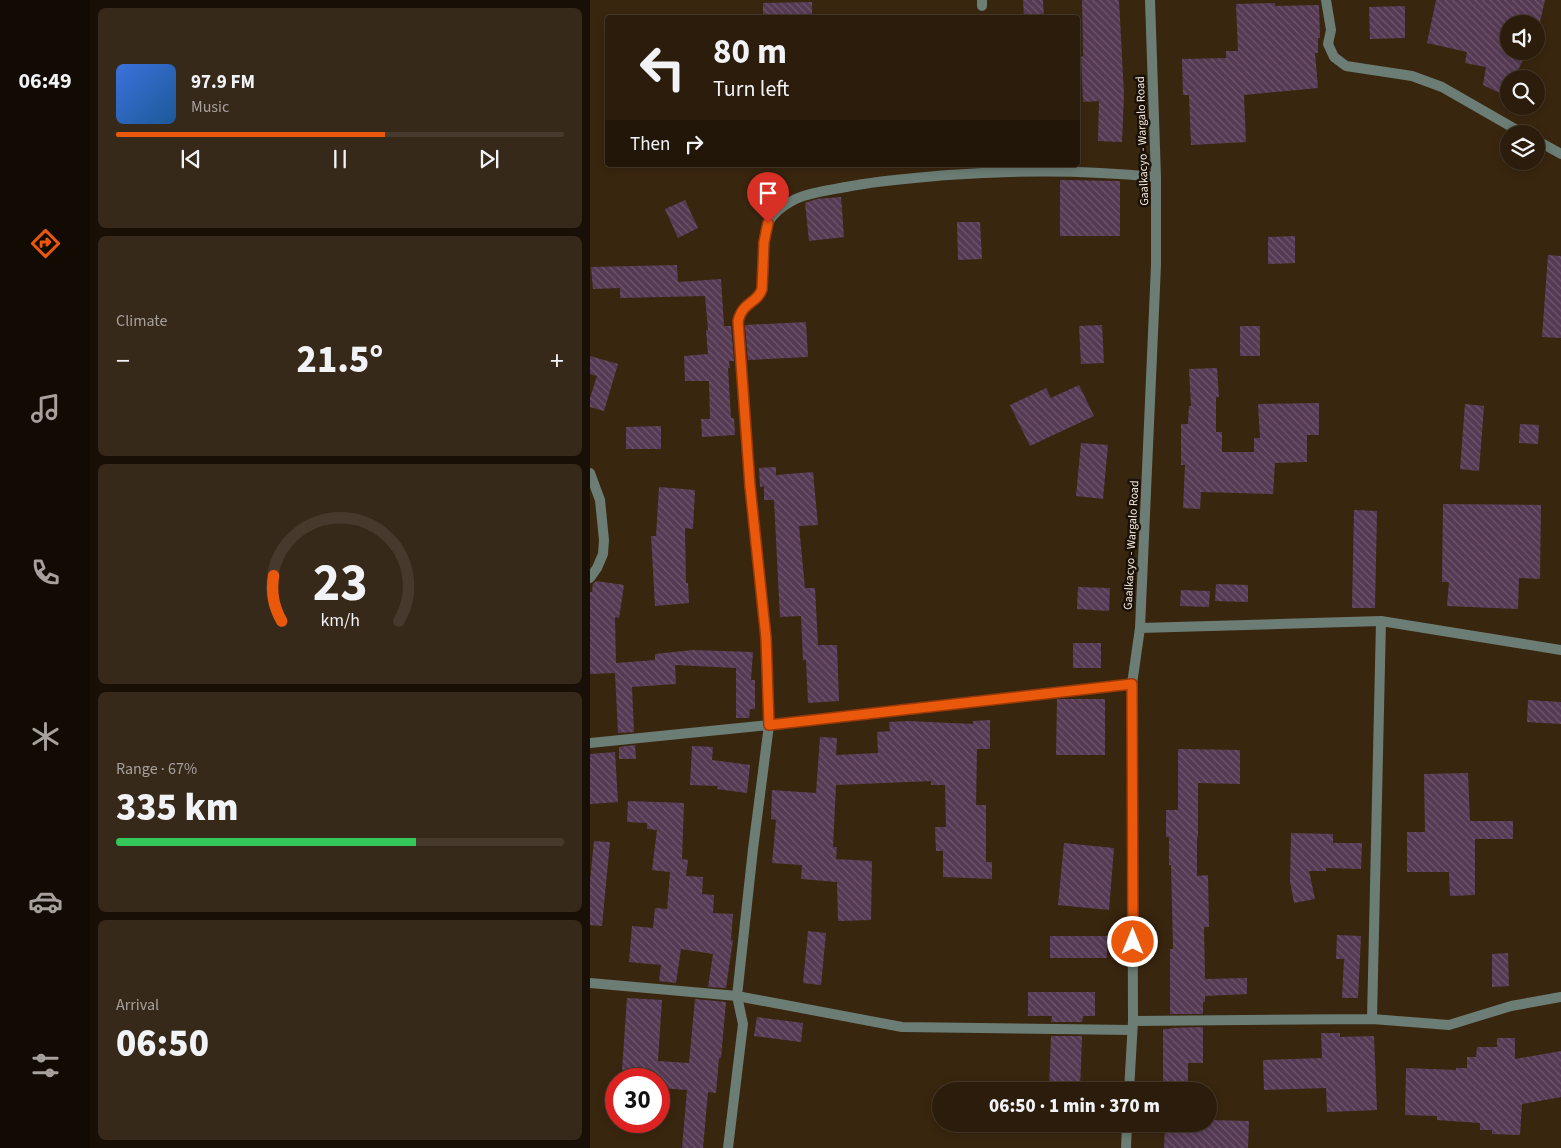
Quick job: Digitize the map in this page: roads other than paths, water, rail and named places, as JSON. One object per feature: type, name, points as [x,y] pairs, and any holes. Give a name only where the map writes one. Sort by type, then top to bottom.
[{"type":"street","name":"Gaalkacyo - Wargalo Road","points":[[1129,1082],[1132,1026],[1132,684],[1140,628],[1156,265],[1156,177],[1150,0]]},
{"type":"street","points":[[1326,0],[1331,30],[1328,44],[1334,57],[1346,66],[1412,76],[1442,87],[1508,125]]},
{"type":"street","points":[[1545,145],[1561,154]]},
{"type":"street","points":[[728,1148],[742,1024],[738,996],[753,849],[769,725],[766,638],[750,486],[738,321],[740,312],[744,307],[760,296],[764,242],[768,223],[778,211],[793,200],[824,191],[869,182],[1005,172],[1100,173],[1156,177]]},
{"type":"street","points":[[590,473],[600,500],[604,540],[603,554],[590,578]]},
{"type":"street","points":[[1140,628],[1380,621],[1561,650]]},
{"type":"street","points":[[1372,1019],[1380,621]]},
{"type":"street","points":[[590,743],[1132,684]]},
{"type":"street","points":[[590,983],[738,996],[902,1027],[1132,1026],[1372,1019],[1449,1025],[1511,1006],[1561,996]]},
{"type":"street","points":[[1126,1148],[1127,1132]]}]
